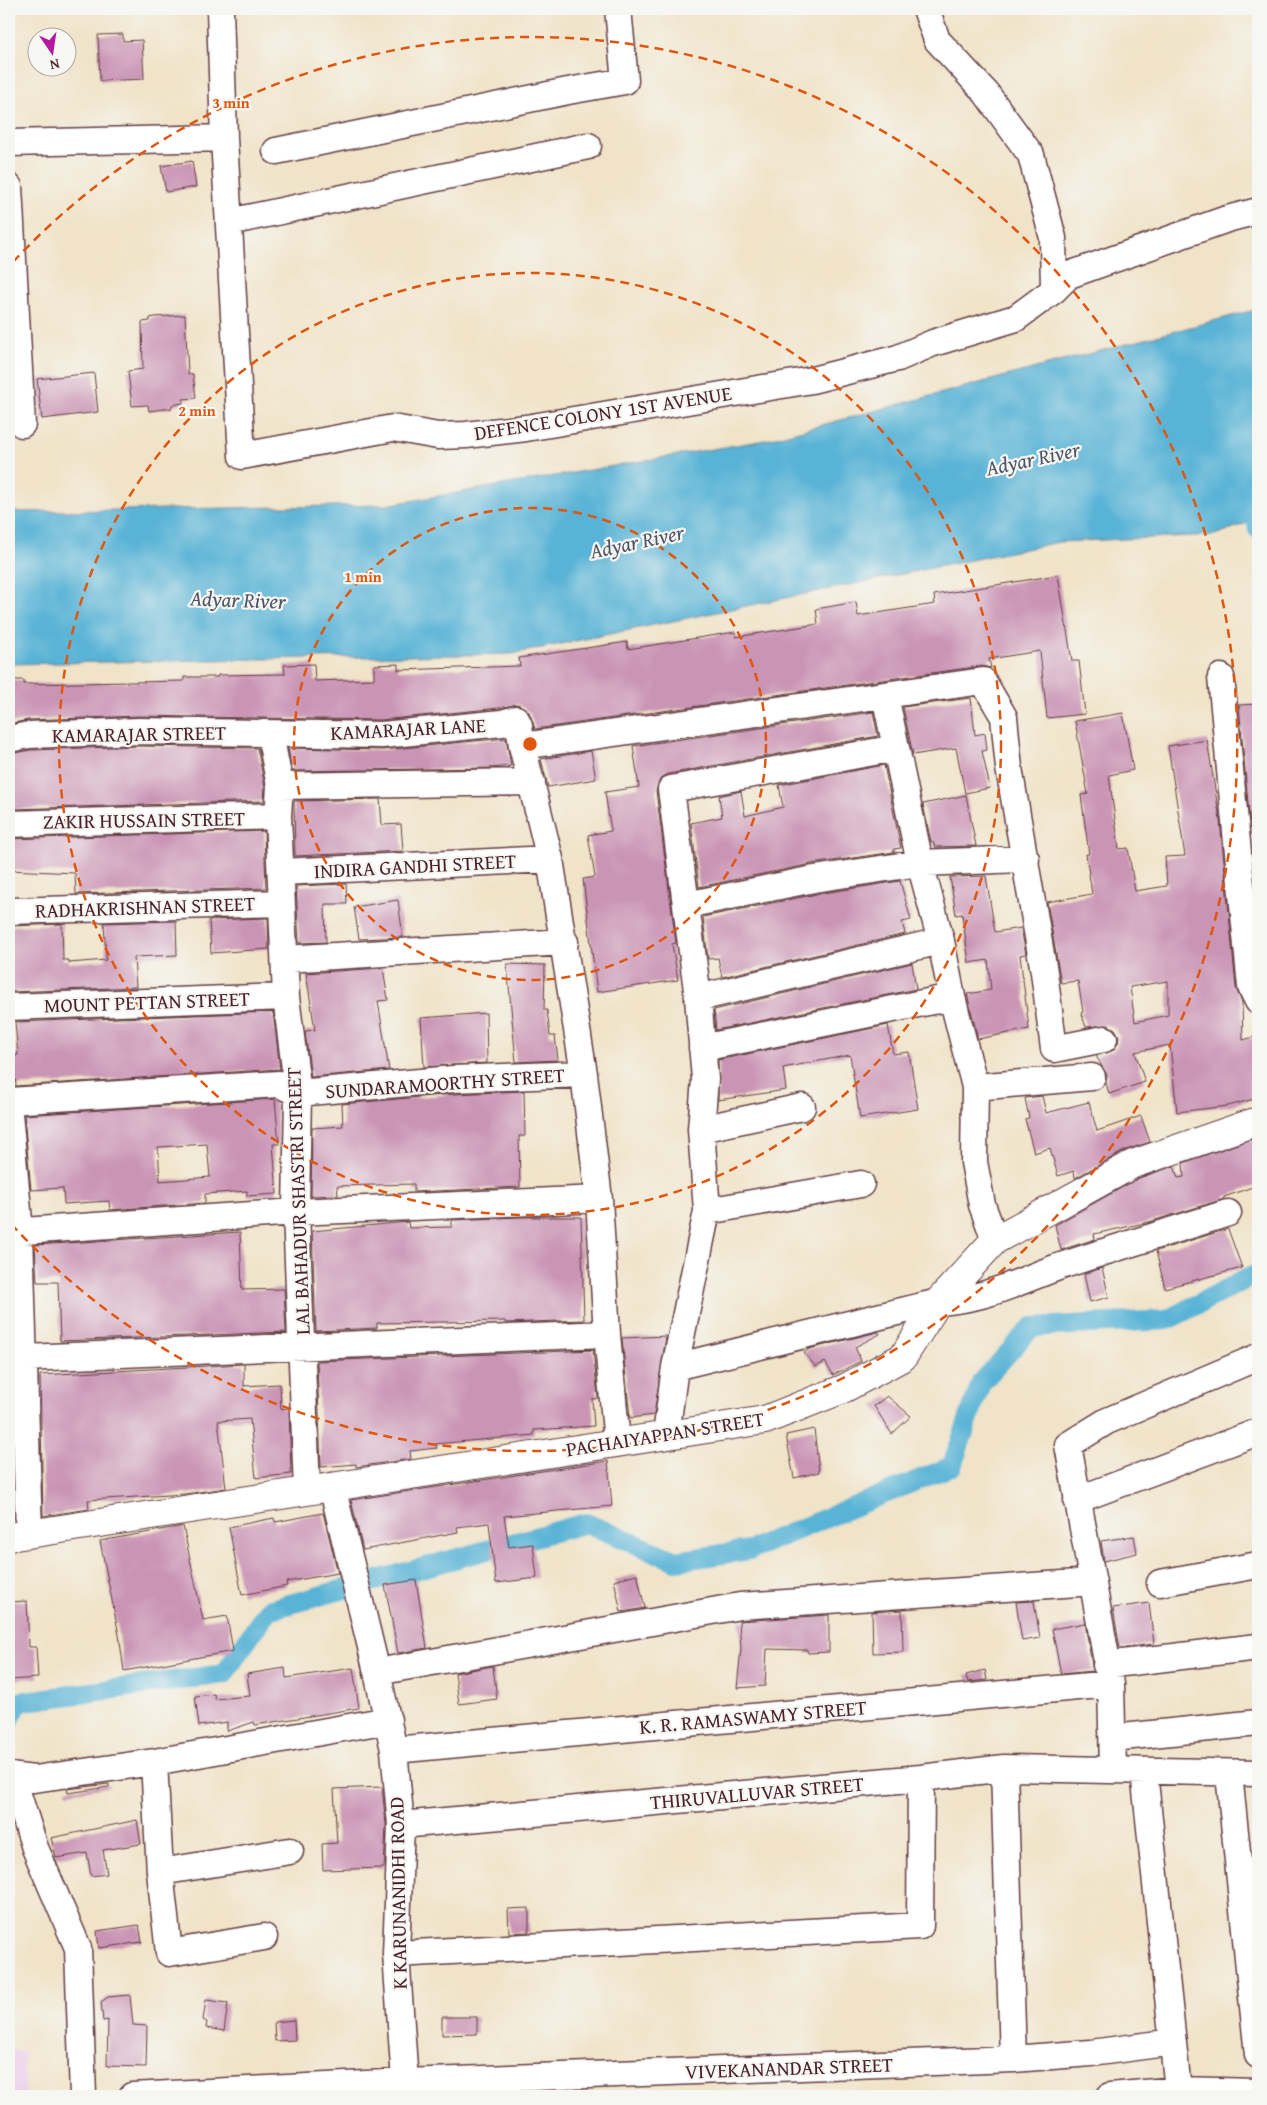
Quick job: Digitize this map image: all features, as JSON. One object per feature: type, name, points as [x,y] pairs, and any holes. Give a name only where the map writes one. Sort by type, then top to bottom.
[{"type":"main road","name":"PACHAIYAPPAN STREET","points":[[19,1535],[765,1420],[843,1388],[903,1357],[938,1302],[995,1240],[1133,1164],[1258,1121]]},
{"type":"street","name":"DEFENCE COLONY 1ST AVENUE","points":[[220,9],[224,138],[242,456],[393,428],[438,436],[466,435],[526,428],[812,380],[898,358],[933,343],[1016,318],[1054,290],[1069,275],[1227,219],[1258,211]]},
{"type":"street","points":[[276,151],[568,90],[625,81],[618,9]]},
{"type":"street","points":[[926,9],[937,40],[986,93],[1031,155],[1053,238],[1054,290]]},
{"type":"street","points":[[9,143],[224,138]]},
{"type":"street","points":[[229,222],[588,146]]},
{"type":"street","points":[[9,187],[22,424]]},
{"type":"street","points":[[1221,677],[1251,987],[1258,1000]]},
{"type":"street","points":[[617,1443],[606,1334],[599,1199],[584,1074],[565,942],[550,859],[522,746],[983,681],[1004,717],[1009,768],[1044,972],[1054,1049],[1104,1039]]},
{"type":"street","points":[[885,695],[920,863],[941,941],[952,997],[975,1087],[974,1162],[982,1205],[995,1240]]},
{"type":"street","name":"KAMARAJAR LANE","points":[[270,734],[382,735],[502,724],[516,719],[522,746]]},
{"type":"street","name":"KAMARAJAR STREET","points":[[9,739],[29,735],[139,731],[270,734]]},
{"type":"street","name":"LAL BAHADUR SHASTRI STREET","points":[[270,734],[280,786],[278,816],[286,997],[298,1093],[296,1212],[303,1347],[319,1488]]},
{"type":"street","points":[[666,1435],[676,1368],[708,1211],[701,1129],[705,1079],[698,998],[671,789],[896,748]]},
{"type":"street","points":[[280,786],[532,782]]},
{"type":"street","name":"ZAKIR HUSSAIN STREET","points":[[9,824],[278,816]]},
{"type":"street","name":"INDIRA GANDHI STREET","points":[[281,872],[550,859]]},
{"type":"street","points":[[686,905],[814,879],[920,863],[1026,860]]},
{"type":"street","name":"RADHAKRISHNAN STREET","points":[[9,911],[282,903]]},
{"type":"street","points":[[698,998],[941,941]]},
{"type":"street","points":[[285,959],[565,942]]},
{"type":"street","name":"MOUNT PETTAN STREET","points":[[9,1007],[286,997]]},
{"type":"street","points":[[702,1048],[952,997]]},
{"type":"street","name":"SUNDARAMOORTHY STREET","points":[[9,1101],[279,1084],[298,1093],[453,1080],[584,1074]]},
{"type":"street","points":[[975,1087],[1092,1077]]},
{"type":"street","points":[[701,1129],[802,1107]]},
{"type":"street","points":[[9,1113],[24,1358],[19,1535]]},
{"type":"street","points":[[708,1211],[861,1184]]},
{"type":"street","points":[[15,1232],[296,1212],[599,1199]]},
{"type":"street","points":[[676,1368],[938,1302],[962,1300],[992,1294],[1057,1268],[1228,1213]]},
{"type":"street","points":[[24,1358],[606,1334]]},
{"type":"street","points":[[1114,1769],[1109,1674],[1068,1445],[1107,1421],[1258,1357]]},
{"type":"street","points":[[1077,1500],[1258,1432]]},
{"type":"street","name":"K KARUNANIDHI ROAD","points":[[319,1488],[377,1672],[394,1750],[401,1825],[396,1954],[405,2089]]},
{"type":"street","points":[[1160,1583],[1258,1565]]},
{"type":"street","points":[[377,1672],[740,1606],[1093,1582]]},
{"type":"street","name":"K. R. RAMASWAMY STREET","points":[[394,1750],[1109,1674],[1258,1647]]},
{"type":"street","points":[[83,2096],[78,1948],[35,1848],[10,1776],[34,1779],[154,1762],[388,1720]]},
{"type":"street","points":[[1113,1738],[1258,1723]]},
{"type":"street","points":[[154,1762],[160,1872],[168,1953],[264,1937]]},
{"type":"street","points":[[1004,1768],[1012,2059]]},
{"type":"street","name":"THIRUVALLUVAR STREET","points":[[401,1825],[921,1778],[1004,1768],[1114,1769],[1144,1772],[1229,1774],[1258,1773]]},
{"type":"street","points":[[1144,1772],[1178,2090]]},
{"type":"street","points":[[1229,1774],[1258,2055]]},
{"type":"street","points":[[396,1954],[920,1926],[921,1778]]},
{"type":"street","points":[[160,1872],[290,1851]]},
{"type":"street","name":"VIVEKANANDAR STREET","points":[[132,2096],[405,2089],[1012,2059],[1091,2053],[1173,2042]]},
{"type":"street","points":[[1110,2096],[1178,2090],[1258,2092]]},
{"type":"shaded area","points":[[9,2051],[24,2051],[25,2096],[9,2096]]},
{"type":"water","name":"Adyar River","points":[[1258,309],[1258,519],[1215,535],[1059,542],[512,654],[9,664],[9,512],[386,505],[765,440]]},
{"type":"building","points":[[123,34],[123,41],[142,40],[144,79],[100,81],[98,35]]},
{"type":"building","points":[[192,161],[196,187],[166,192],[161,166]]},
{"type":"building","points":[[185,315],[188,374],[193,374],[196,398],[183,399],[183,403],[172,405],[172,408],[149,411],[148,405],[132,406],[128,371],[143,369],[142,322],[150,321],[150,318],[155,317]]},
{"type":"building","points":[[94,373],[98,412],[42,419],[37,379]]},
{"type":"building","points":[[1058,575],[1072,661],[1079,661],[1085,714],[1047,718],[1040,651],[989,659],[991,668],[981,666],[535,729],[529,712],[518,704],[499,708],[381,720],[139,716],[28,720],[9,724],[9,680],[24,680],[24,684],[184,681],[184,677],[285,674],[284,665],[314,664],[315,681],[374,679],[374,665],[398,664],[398,670],[520,666],[519,658],[627,642],[628,649],[735,632],[736,637],[818,624],[816,609],[856,602],[858,616],[935,604],[934,595]]},
{"type":"building","points":[[971,698],[975,735],[985,733],[987,750],[982,751],[990,788],[965,793],[956,748],[913,755],[903,707]]},
{"type":"building","points":[[1258,704],[1258,824],[1250,825],[1239,705]]},
{"type":"building","points":[[873,712],[878,736],[668,774],[661,778],[656,791],[676,943],[672,944],[678,980],[597,992],[583,879],[595,877],[588,835],[611,831],[605,792],[639,787],[633,746]]},
{"type":"building","points":[[1123,713],[1133,770],[1109,775],[1119,849],[1128,848],[1135,891],[1167,886],[1165,857],[1185,856],[1168,746],[1207,740],[1220,820],[1236,988],[1242,1003],[1243,1040],[1258,1036],[1258,1098],[1228,1106],[1177,1112],[1170,1045],[1135,1052],[1145,1082],[1109,1094],[1106,1083],[1107,1075],[1096,1056],[1114,1050],[1119,1036],[1115,1029],[1108,1025],[1086,1027],[1081,1013],[1083,1012],[1078,981],[1061,983],[1047,902],[1092,894],[1086,854],[1089,854],[1081,795],[1088,794],[1075,721]],"holes":[[[1168,981],[1168,1015],[1135,1022],[1130,987]]]},
{"type":"building","points":[[506,738],[511,766],[491,768],[292,771],[288,748],[383,750]]},
{"type":"building","points":[[139,746],[257,748],[265,787],[264,801],[14,809],[12,780],[9,780],[9,754],[31,750]]},
{"type":"building","points":[[591,751],[596,779],[548,787],[541,759]]},
{"type":"building","points":[[884,765],[901,848],[894,849],[894,852],[811,864],[699,887],[691,823],[722,817],[719,796],[741,791],[745,816],[783,807],[779,785]]},
{"type":"building","points":[[966,795],[976,846],[935,847],[933,842],[931,842],[923,804]]},
{"type":"building","points":[[380,799],[382,825],[401,824],[403,851],[295,856],[294,801]]},
{"type":"building","points":[[264,831],[266,888],[76,894],[75,873],[9,870],[9,839]]},
{"type":"building","points":[[986,876],[995,932],[1021,928],[1026,954],[1020,955],[1029,1029],[978,1039],[967,994],[991,990],[988,960],[969,963],[962,914],[956,915],[950,877]]},
{"type":"building","points":[[900,881],[911,920],[902,922],[905,934],[722,977],[718,958],[708,959],[703,917],[817,894]]},
{"type":"building","points":[[346,884],[347,904],[325,904],[326,942],[299,943],[296,886]]},
{"type":"building","points":[[398,900],[403,937],[359,939],[354,907]]},
{"type":"building","points":[[268,918],[269,949],[211,953],[209,920]]},
{"type":"building","points":[[176,921],[177,955],[134,957],[136,987],[11,992],[11,926],[62,924],[63,960],[69,960],[69,963],[106,960],[104,923]]},
{"type":"building","points":[[912,963],[916,989],[716,1030],[714,1010]]},
{"type":"building","points":[[507,964],[545,965],[544,1010],[547,1010],[550,1036],[555,1036],[558,1060],[516,1062]]},
{"type":"building","points":[[383,968],[388,1000],[378,1001],[389,1070],[311,1077],[305,1031],[315,1030],[306,973]]},
{"type":"building","points":[[273,1012],[280,1069],[16,1086],[13,1056],[18,1055],[15,1022]]},
{"type":"building","points":[[486,1013],[487,1063],[424,1067],[421,1018]]},
{"type":"building","points":[[888,1025],[893,1054],[909,1052],[918,1109],[860,1118],[850,1055],[783,1068],[786,1090],[718,1100],[718,1060]]},
{"type":"building","points":[[524,1091],[525,1136],[519,1136],[520,1187],[414,1192],[414,1184],[337,1186],[338,1195],[311,1196],[312,1128],[343,1126],[342,1104],[454,1094]]},
{"type":"building","points":[[1042,1096],[1046,1113],[1089,1102],[1097,1131],[1141,1116],[1150,1142],[1126,1150],[1075,1178],[1074,1171],[1058,1176],[1050,1148],[1034,1153],[1025,1119],[1029,1118],[1025,1098]]},
{"type":"building","points":[[275,1099],[279,1144],[273,1144],[277,1194],[247,1196],[247,1191],[205,1194],[205,1203],[110,1210],[109,1201],[64,1204],[63,1188],[31,1190],[24,1115]],"holes":[[[207,1144],[210,1177],[160,1181],[158,1147]]]},
{"type":"building","points":[[1258,1137],[1258,1185],[1224,1197],[1224,1199],[1149,1222],[1094,1234],[1095,1239],[1061,1250],[1055,1225],[1139,1178],[1174,1166],[1178,1178],[1184,1177],[1183,1163]]},
{"type":"building","points":[[581,1217],[584,1320],[505,1323],[505,1321],[377,1323],[377,1328],[316,1331],[312,1231],[408,1222],[409,1228],[452,1227],[452,1220]]},
{"type":"building","points":[[1228,1229],[1242,1268],[1165,1288],[1156,1251]]},
{"type":"building","points":[[240,1232],[242,1290],[284,1289],[286,1332],[60,1341],[58,1282],[37,1282],[35,1245]]},
{"type":"building","points":[[1102,1268],[1109,1297],[1090,1302],[1084,1274]]},
{"type":"building","points":[[878,1332],[880,1334],[855,1347],[861,1361],[833,1375],[825,1362],[816,1367],[804,1353],[809,1349]]},
{"type":"building","points":[[666,1336],[654,1415],[630,1418],[622,1338]]},
{"type":"building","points":[[593,1350],[598,1398],[592,1399],[594,1426],[534,1430],[534,1435],[436,1444],[437,1448],[410,1451],[411,1459],[356,1467],[356,1464],[321,1467],[317,1361]]},
{"type":"building","points":[[244,1364],[244,1386],[280,1384],[281,1409],[289,1408],[291,1474],[256,1478],[250,1419],[218,1421],[226,1488],[185,1494],[88,1500],[89,1509],[43,1516],[40,1375]]},
{"type":"building","points":[[887,1396],[911,1416],[892,1434],[874,1406]]},
{"type":"building","points":[[814,1429],[819,1472],[794,1478],[786,1435]]},
{"type":"building","points":[[608,1461],[612,1506],[504,1516],[509,1547],[533,1544],[537,1578],[496,1583],[489,1523],[457,1527],[458,1532],[363,1550],[351,1500]]},
{"type":"building","points":[[323,1513],[338,1573],[286,1582],[287,1586],[242,1595],[229,1527],[274,1518],[275,1522]]},
{"type":"building","points":[[183,1526],[203,1620],[227,1616],[233,1651],[124,1671],[119,1635],[100,1541]]},
{"type":"building","points":[[1134,1536],[1137,1553],[1104,1561],[1101,1541]]},
{"type":"building","points":[[637,1574],[645,1608],[621,1612],[614,1580]]},
{"type":"building","points":[[416,1580],[427,1648],[398,1653],[385,1585]]},
{"type":"building","points":[[27,1601],[29,1647],[36,1647],[38,1678],[9,1680],[9,1602]]},
{"type":"building","points":[[1034,1601],[1040,1638],[1022,1641],[1016,1602]]},
{"type":"building","points":[[1149,1603],[1154,1644],[1120,1648],[1113,1608]]},
{"type":"building","points":[[902,1610],[903,1652],[873,1653],[872,1612]]},
{"type":"building","points":[[829,1615],[829,1652],[808,1653],[807,1650],[767,1649],[765,1686],[737,1688],[741,1648],[739,1621]]},
{"type":"building","points":[[1085,1623],[1093,1671],[1061,1674],[1052,1629]]},
{"type":"building","points":[[493,1666],[497,1699],[459,1704],[455,1673]]},
{"type":"building","points":[[285,1668],[286,1678],[353,1668],[359,1708],[255,1725],[254,1722],[227,1731],[227,1722],[199,1726],[195,1696],[214,1694],[215,1699],[250,1696],[247,1674]]},
{"type":"building","points":[[985,1670],[987,1680],[968,1682],[966,1675]]},
{"type":"building","points":[[109,1784],[109,1787],[68,1793],[67,1789]]},
{"type":"building","points":[[382,1787],[386,1825],[384,1868],[323,1870],[322,1844],[337,1843],[334,1789]]},
{"type":"building","points":[[137,1820],[141,1844],[103,1850],[107,1874],[91,1876],[87,1853],[56,1858],[51,1838]]},
{"type":"building","points":[[529,1908],[529,1932],[509,1933],[508,1909]]},
{"type":"building","points":[[139,1925],[142,1942],[99,1948],[97,1931]]},
{"type":"building","points":[[130,1995],[133,2025],[147,2026],[146,2067],[107,2066],[108,2020],[103,2021],[101,2002],[108,1997]]},
{"type":"building","points":[[206,2000],[228,2003],[224,2031],[206,2028],[207,2022],[203,2020]]},
{"type":"building","points":[[442,2017],[477,2017],[477,2034],[442,2035]]},
{"type":"building","points":[[294,2020],[295,2040],[275,2041],[274,2022]]},
{"type":"waterway","points":[[1251,495],[1258,529]]},
{"type":"waterway","points":[[9,1721],[19,1702],[224,1674],[268,1610],[586,1523],[676,1561],[749,1550],[952,1466],[981,1383],[1032,1327],[1167,1320],[1258,1273]]}]
